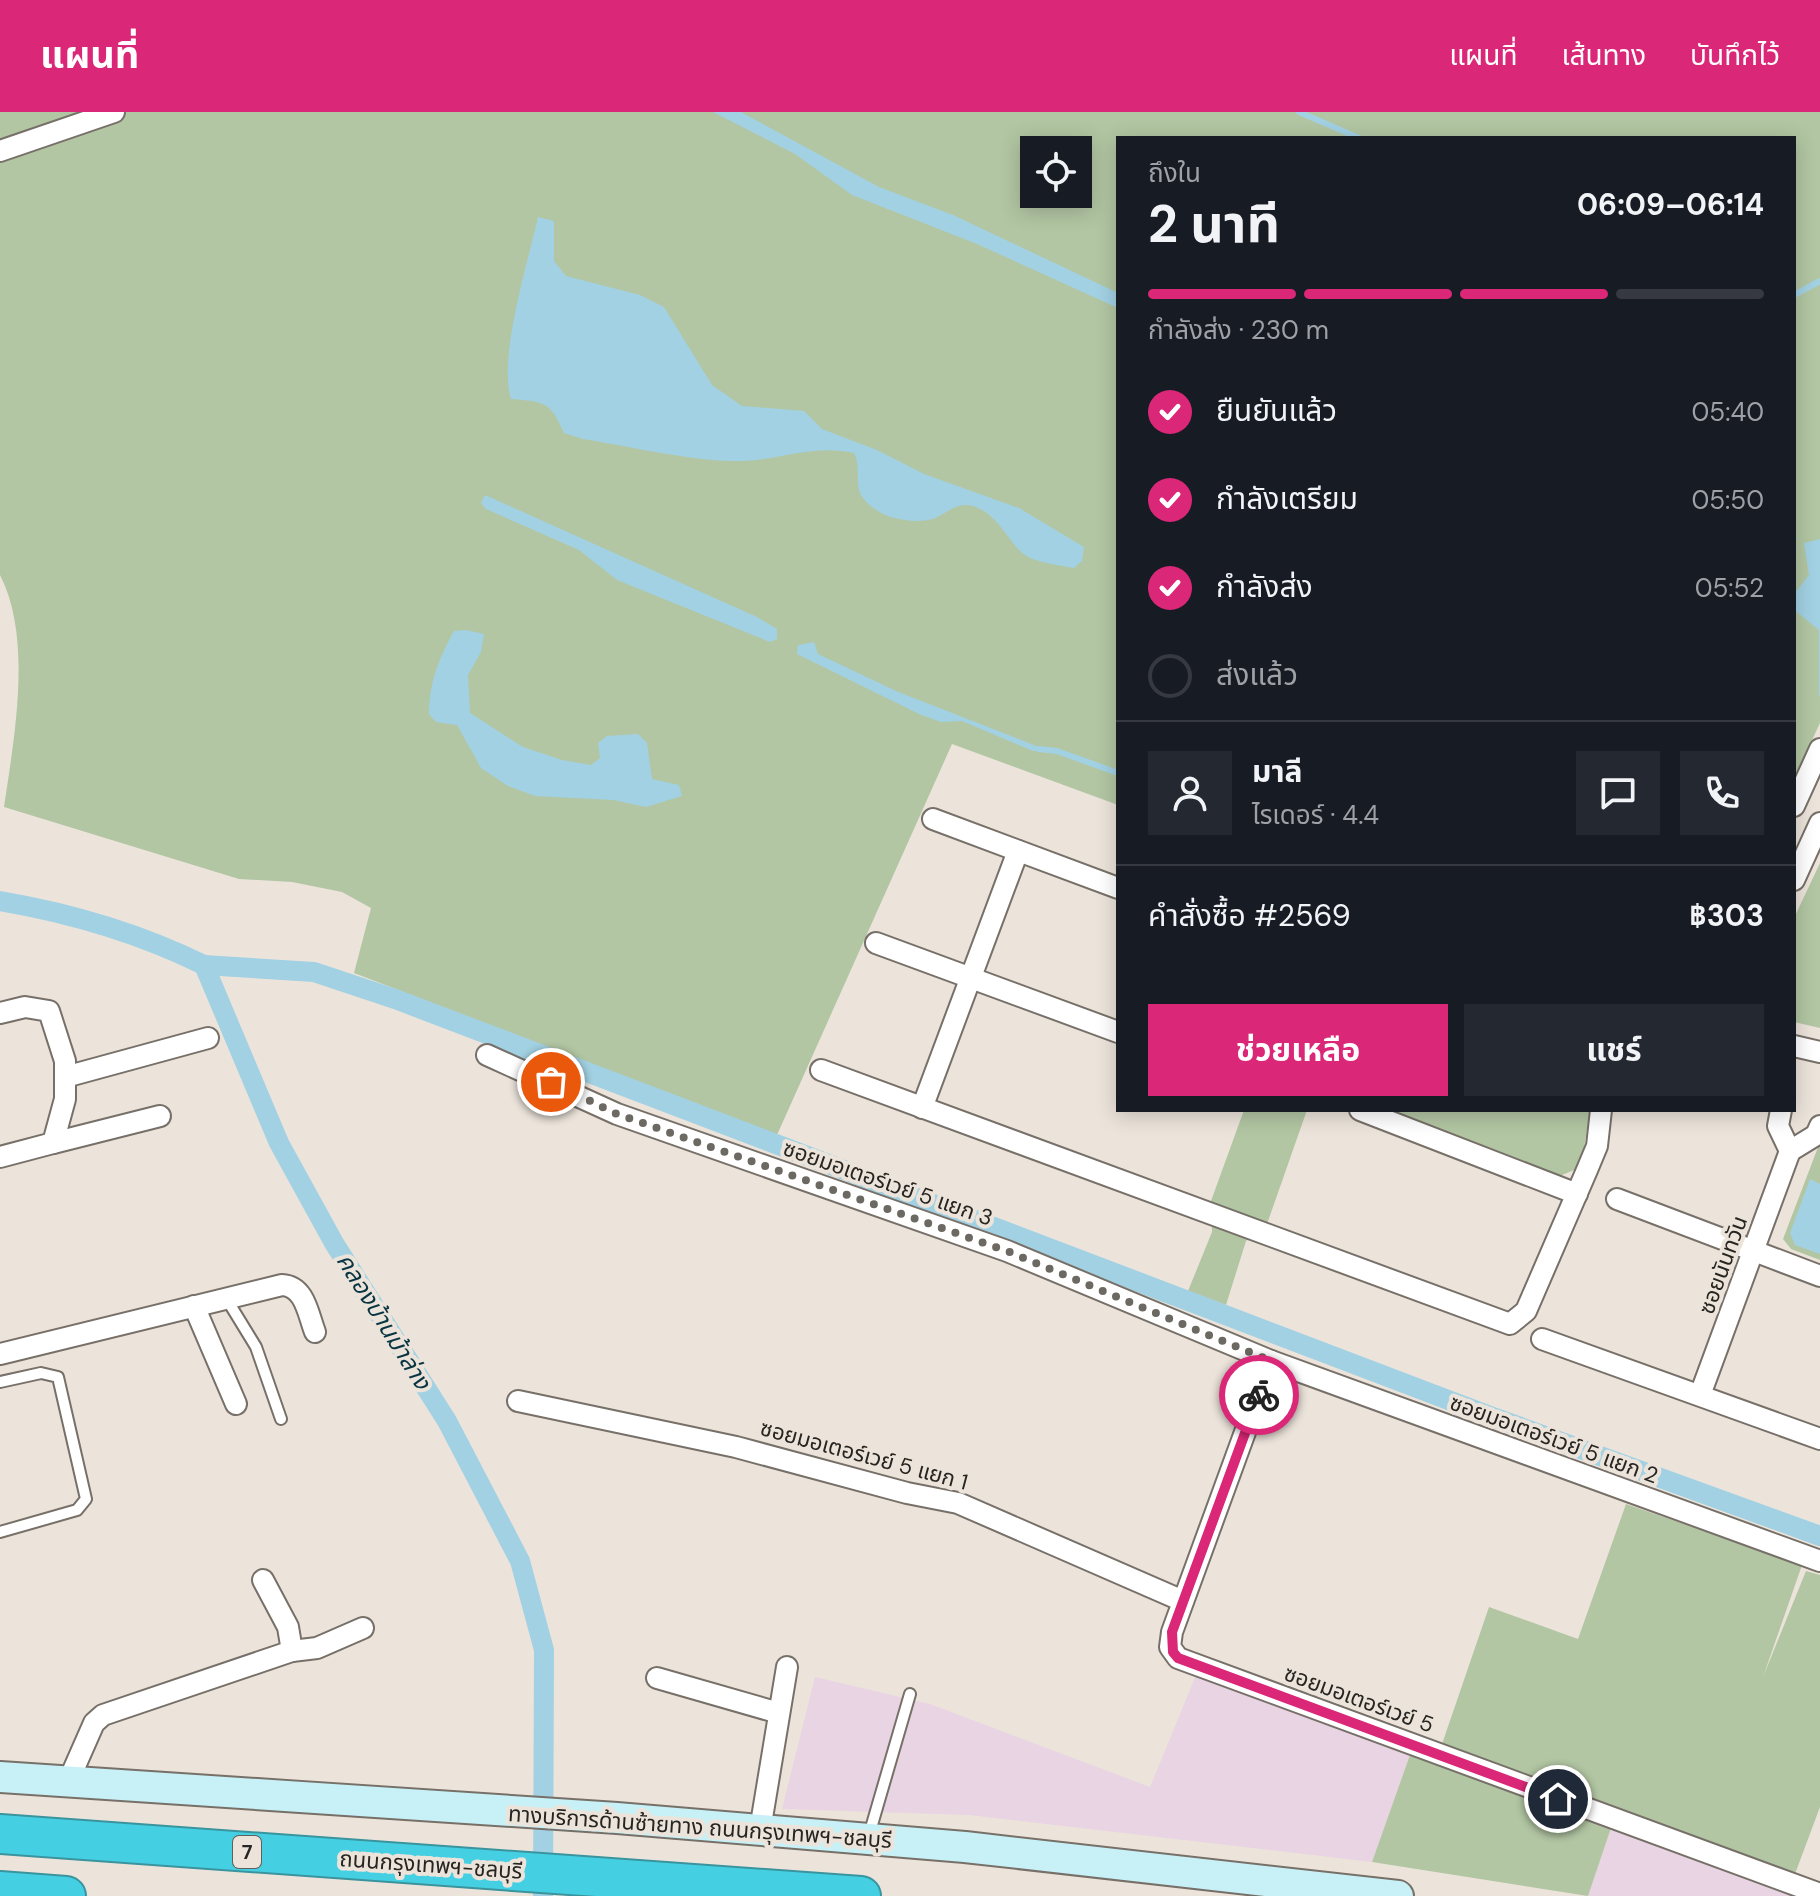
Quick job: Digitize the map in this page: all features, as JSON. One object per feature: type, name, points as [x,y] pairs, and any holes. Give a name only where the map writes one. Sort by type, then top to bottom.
[{"type":"highway","name":"ถนนกรุงเทพฯ-ชลบุรี","points":[[0,1834],[861,1896]]},
{"type":"highway","points":[[0,1891],[66,1896]]},
{"type":"main road","name":"ทางบริการด้านซ้ายทาง ถนนกรุงเทพฯ-ชลบุรี","points":[[0,1777],[617,1818],[868,1839],[1398,1896]]},
{"type":"street","points":[[0,151],[113,112]]},
{"type":"street","points":[[1796,803],[1820,749]]},
{"type":"street","points":[[1796,809],[1820,822],[1796,876]]},
{"type":"street","points":[[933,819],[1116,887]]},
{"type":"street","points":[[922,1108],[1018,851]]},
{"type":"street","points":[[876,943],[1116,1031]]},
{"type":"street","points":[[0,1013],[25,1007],[49,1011],[65,1061],[65,1099],[53,1143]]},
{"type":"street","points":[[65,1077],[208,1038]]},
{"type":"street","points":[[1796,1050],[1820,1052]]},
{"type":"street","name":"ซอยมอเตอร์เวย์ 5 แยก 3","points":[[487,1055],[617,1114],[1007,1251],[1271,1361]]},
{"type":"street","points":[[821,1070],[1510,1324],[1526,1311],[1577,1194],[1597,1146],[1601,1112]]},
{"type":"street","points":[[1365,1112],[1577,1194]]},
{"type":"street","points":[[1781,1112],[1778,1126],[1790,1151],[1816,1135],[1820,1126]]},
{"type":"street","points":[[0,1157],[160,1116]]},
{"type":"street","name":"ซอยนันทวัน","points":[[1700,1395],[1790,1151]]},
{"type":"street","points":[[1617,1199],[1820,1276]]},
{"type":"street","points":[[0,1354],[226,1298],[293,1285],[300,1292],[315,1332]]},
{"type":"street","points":[[194,1306],[236,1404]]},
{"type":"street","points":[[1542,1339],[1820,1439]]},
{"type":"street","name":"ซอยมอเตอร์เวย์ 5 แยก 2","points":[[1271,1361],[1820,1561]]},
{"type":"street","name":"ซอยมอเตอร์เวย์ 5","points":[[1271,1361],[1170,1641],[1178,1658],[1820,1894]]},
{"type":"street","name":"ซอยมอเตอร์เวย์ 5 แยก 1","points":[[518,1401],[736,1447],[907,1493],[958,1503],[1183,1601]]},
{"type":"street","points":[[263,1580],[288,1627],[292,1651]]},
{"type":"street","points":[[68,1782],[94,1723],[103,1715],[292,1651],[303,1652],[363,1628]]},
{"type":"street","points":[[760,1830],[787,1667]]},
{"type":"street","points":[[657,1678],[779,1713]]},
{"type":"lane","points":[[226,1298],[256,1347],[281,1419]]},
{"type":"lane","points":[[0,1382],[41,1373],[58,1377],[86,1499],[77,1510],[0,1532]]},
{"type":"lane","points":[[868,1839],[910,1694]]},
{"type":"shaded area","points":[[1196,1675],[1411,1752],[1372,1862],[969,1815],[782,1809],[815,1677],[930,1704],[1150,1787]]},
{"type":"shaded area","points":[[1611,1828],[1686,1857],[1798,1896],[1588,1896]]},
{"type":"green space","points":[[0,112],[1820,112],[1820,723],[1796,775],[1796,136],[1116,136],[1116,804],[952,744],[777,1135],[354,973],[371,908],[342,892],[292,882],[239,879],[4,807],[16,721],[16,629],[0,575]]},
{"type":"green space","points":[[1820,863],[1820,1028],[1796,1022],[1796,914]]},
{"type":"green space","points":[[1243,1112],[1306,1112],[1267,1224],[1246,1241],[1226,1305],[1188,1291],[1212,1232],[1211,1201]]},
{"type":"green space","points":[[1395,1112],[1590,1112],[1581,1167],[1560,1176]]},
{"type":"green space","points":[[1820,1142],[1820,1260],[1791,1249],[1783,1239]]},
{"type":"green space","points":[[1626,1504],[1802,1565],[1763,1677],[1806,1571],[1820,1575],[1820,1807],[1795,1874],[1442,1744],[1489,1607],[1578,1639]]},
{"type":"green space","points":[[1411,1752],[1611,1828],[1588,1896],[1372,1862]]},
{"type":"water","points":[[713,112],[741,112],[879,187],[953,215],[1116,292],[1116,307],[977,244],[852,195],[795,154]]},
{"type":"water","points":[[538,217],[554,221],[554,261],[566,276],[640,295],[664,307],[712,385],[742,406],[804,411],[822,429],[877,450],[924,474],[1019,508],[1084,547],[1082,561],[1074,568],[1026,556],[988,514],[973,506],[957,507],[924,521],[903,520],[883,514],[861,495],[854,453],[826,450],[758,460],[724,461],[583,439],[564,433],[555,415],[545,405],[511,399],[508,381],[511,335]]},
{"type":"water","points":[[485,495],[757,617],[777,629],[777,639],[770,642],[617,580],[579,550],[486,509],[481,503]]},
{"type":"water","points":[[1820,539],[1819,697],[1819,630],[1796,612],[1796,591],[1809,575],[1804,543]]},
{"type":"water","points":[[454,631],[484,634],[481,652],[468,675],[470,713],[523,747],[562,760],[591,765],[600,758],[598,743],[607,736],[638,734],[647,743],[652,779],[679,785],[682,796],[646,807],[613,800],[535,796],[508,786],[481,768],[457,725],[436,722],[429,714],[433,681],[444,651]]},
{"type":"water","points":[[814,642],[818,654],[896,691],[1049,751],[1033,751],[962,721],[941,722],[919,714],[797,654],[798,645]]},
{"type":"water","points":[[1810,1179],[1820,1184],[1820,1254],[1795,1245],[1790,1233]]},
{"type":"waterway","points":[[1299,112],[1354,136]]},
{"type":"waterway","points":[[1796,294],[1820,281]]},
{"type":"waterway","points":[[1039,749],[1057,751],[1116,772]]},
{"type":"waterway","name":"คลองบ้านม้าล่าง","points":[[0,901],[104,926],[155,943],[204,965],[279,1143],[334,1243],[447,1421],[520,1561],[544,1650],[543,1896]]},
{"type":"waterway","points":[[204,965],[314,972],[395,999],[1493,1417],[1820,1536]]},
{"type":"way so far","points":[[551,1082],[617,1114],[1007,1251],[1271,1361],[1259,1395]]},
{"type":"route","points":[[1259,1395],[1172,1632],[1170,1647],[1173,1652],[1178,1658],[1558,1799]]}]
